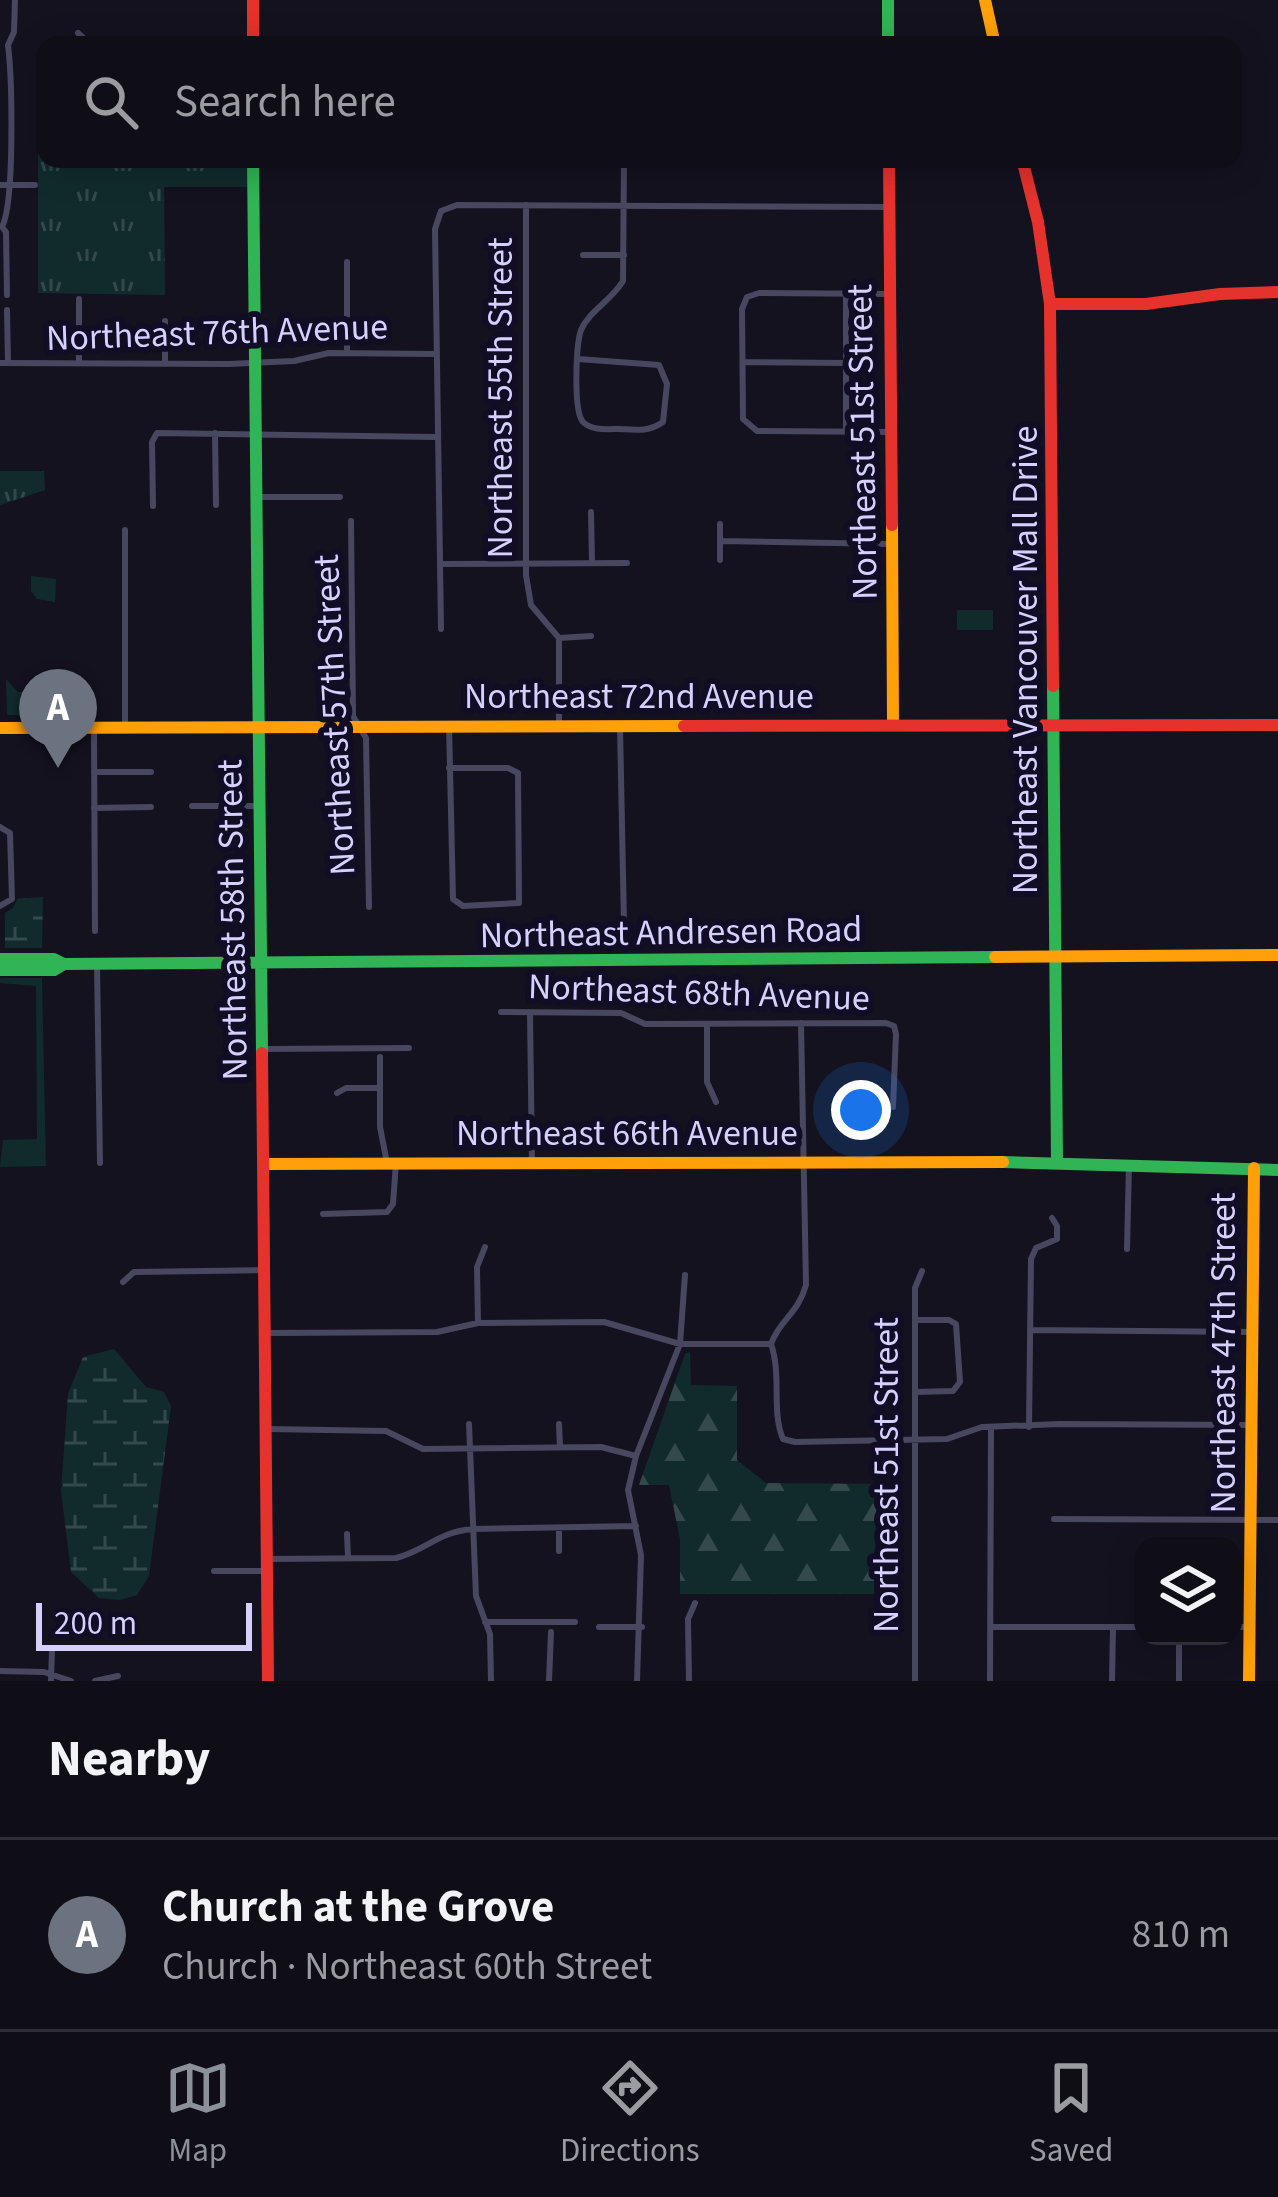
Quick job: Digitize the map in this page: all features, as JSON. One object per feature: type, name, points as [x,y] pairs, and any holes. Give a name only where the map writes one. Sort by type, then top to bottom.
[{"type":"street","points":[[7,295],[6,232],[1,228],[6,218],[4,44],[14,32],[14,0]]},
{"type":"street","points":[[253,0],[253,36]]},
{"type":"street","points":[[888,0],[888,36]]},
{"type":"street","points":[[985,0],[993,36]]},
{"type":"street","points":[[78,33],[81,36]]},
{"type":"street","name":"Northeast 58th Street","points":[[253,168],[268,1681]]},
{"type":"street","points":[[578,359],[658,365],[667,384],[666,416],[646,430],[596,429],[583,422],[578,412],[578,359],[579,336],[586,320],[623,281],[624,168]]},
{"type":"street","name":"Northeast 51st Street","points":[[889,168],[892,724]]},
{"type":"street","name":"Northeast Vancouver Mall Drive","points":[[1024,168],[1050,304],[1057,1163]]},
{"type":"street","points":[[4,185],[35,185]]},
{"type":"street","points":[[441,629],[435,229],[441,212],[457,205],[889,207]]},
{"type":"street","name":"Northeast 55th Street","points":[[526,205],[526,564],[531,605],[559,638]]},
{"type":"street","points":[[583,255],[624,255]]},
{"type":"street","points":[[347,262],[347,353]]},
{"type":"street","points":[[1050,304],[1146,304],[1278,292]]},
{"type":"street","points":[[889,294],[759,293],[746,297],[742,362],[747,427],[757,431],[891,432]]},
{"type":"street","points":[[846,293],[846,431]]},
{"type":"street","points":[[79,298],[80,363]]},
{"type":"street","points":[[4,363],[7,310]]},
{"type":"street","points":[[165,321],[165,364]]},
{"type":"street","name":"Northeast 76th Avenue","points":[[4,363],[165,364],[294,361],[347,353],[436,354]]},
{"type":"street","points":[[742,362],[846,362]]},
{"type":"street","points":[[215,433],[216,505]]},
{"type":"street","points":[[153,506],[155,434],[436,437]]},
{"type":"street","points":[[256,497],[340,497]]},
{"type":"street","points":[[592,512],[592,563]]},
{"type":"street","name":"Northeast 57th Street","points":[[351,521],[352,716],[366,738],[370,907]]},
{"type":"street","points":[[720,524],[720,560]]},
{"type":"street","points":[[124,530],[125,728]]},
{"type":"street","points":[[720,542],[892,544]]},
{"type":"street","points":[[441,564],[627,563]]},
{"type":"street","points":[[559,724],[559,638],[591,636]]},
{"type":"street","points":[[620,724],[624,924]]},
{"type":"street","name":"Northeast 72nd Avenue","points":[[0,728],[1278,724]]},
{"type":"street","points":[[448,725],[451,869],[455,904],[519,903],[520,781],[516,771],[449,768]]},
{"type":"street","points":[[94,728],[95,931]]},
{"type":"street","points":[[94,772],[151,772]]},
{"type":"street","points":[[192,806],[259,806]]},
{"type":"street","points":[[94,808],[151,807]]},
{"type":"street","points":[[0,906],[9,902],[4,828]]},
{"type":"street","name":"Northeast Andresen Road","points":[[0,959],[54,959],[64,964],[262,964],[1278,955]]},
{"type":"street","name":"Northeast Andresen Road","points":[[0,970],[54,970],[64,964]]},
{"type":"street","points":[[97,964],[100,1163]]},
{"type":"street","name":"Northeast 68th Avenue","points":[[501,1012],[621,1012],[646,1024],[886,1023],[894,1026],[893,1107]]},
{"type":"street","points":[[530,1013],[532,1162]]},
{"type":"street","points":[[801,1023],[806,1285],[801,1305],[771,1344],[779,1368],[778,1428],[783,1439],[953,1439],[991,1427],[1252,1425]]},
{"type":"street","points":[[706,1024],[707,1082],[716,1102]]},
{"type":"street","points":[[263,1049],[409,1048]]},
{"type":"street","points":[[323,1214],[387,1213],[392,1206],[391,1163],[380,1127],[380,1057]]},
{"type":"street","points":[[337,1093],[346,1088],[380,1088]]},
{"type":"street","name":"Northeast 66th Avenue","points":[[264,1164],[1057,1163],[1278,1170]]},
{"type":"street","points":[[1127,1249],[1129,1165]]},
{"type":"street","name":"Northeast 47th Street","points":[[1250,1681],[1254,1168]]},
{"type":"street","points":[[1029,1426],[1032,1254],[1057,1239],[1052,1219]]},
{"type":"street","points":[[478,1323],[478,1267],[485,1247]]},
{"type":"street","points":[[123,1282],[134,1271],[265,1270]]},
{"type":"street","name":"Northeast 51st Street","points":[[915,1681],[915,1320],[916,1283],[922,1271]]},
{"type":"street","points":[[637,1681],[641,1627],[638,1526],[628,1490],[636,1456],[680,1344],[685,1276]]},
{"type":"street","points":[[915,1320],[956,1324],[960,1382],[953,1391],[915,1392]]},
{"type":"street","points":[[266,1333],[437,1332],[478,1323],[604,1322],[680,1344],[771,1344]]},
{"type":"street","points":[[1030,1330],[1252,1332]]},
{"type":"street","points":[[469,1424],[476,1597],[492,1644],[491,1681]]},
{"type":"street","points":[[560,1424],[560,1447]]},
{"type":"street","points":[[990,1681],[991,1427]]},
{"type":"street","points":[[268,1429],[386,1431],[423,1449],[614,1448],[636,1456]]},
{"type":"street","points":[[1054,1519],[1278,1520]]},
{"type":"street","points":[[214,1571],[348,1557],[396,1558],[446,1531],[638,1526]]},
{"type":"street","points":[[559,1528],[559,1551]]},
{"type":"street","points":[[347,1534],[348,1557]]},
{"type":"street","points":[[689,1681],[688,1619],[694,1603]]},
{"type":"street","points":[[485,1622],[575,1622]]},
{"type":"street","points":[[599,1627],[641,1627]]},
{"type":"street","points":[[993,1627],[1134,1627]]},
{"type":"street","points":[[1112,1681],[1113,1627]]},
{"type":"street","points":[[1242,1627],[1250,1627]]},
{"type":"street","points":[[549,1681],[551,1632]]},
{"type":"street","points":[[1179,1645],[1179,1681]]},
{"type":"street","points":[[51,1677],[52,1650]]},
{"type":"street","points":[[0,1671],[71,1681]]},
{"type":"street","points":[[94,1681],[118,1676]]},
{"type":"green space","points":[[38,168],[248,168],[248,187],[164,187],[165,295],[38,293]]},
{"type":"green space","points":[[0,471],[44,471],[45,490],[0,505]]},
{"type":"green space","points":[[31,576],[56,579],[55,602],[37,599],[31,591]]},
{"type":"green space","points":[[957,610],[993,610],[993,630],[957,630]]},
{"type":"green space","points":[[6,679],[18,692],[82,691],[87,710],[78,720],[60,715],[7,715]]},
{"type":"green space","points":[[43,897],[42,948],[5,948],[5,913],[17,899]]},
{"type":"green space","points":[[0,978],[42,978],[46,1166],[0,1167],[3,1140],[37,1139],[36,986],[0,983]]},
{"type":"green space","points":[[114,1349],[146,1387],[164,1392],[171,1406],[149,1576],[137,1595],[120,1600],[99,1598],[71,1572],[61,1491],[68,1394],[83,1357]]},
{"type":"green space","points":[[690,1352],[691,1385],[737,1386],[737,1460],[766,1483],[877,1484],[874,1594],[680,1594],[680,1539],[669,1485],[639,1485],[685,1354]]},
{"type":"traffic: fast","points":[[888,0],[888,36]]},
{"type":"traffic: fast","points":[[253,168],[262,1053]]},
{"type":"traffic: fast","points":[[1053,686],[1057,1163]]},
{"type":"traffic: fast","points":[[0,970],[54,970],[64,964],[995,957]]},
{"type":"traffic: fast","points":[[0,959],[30,959]]},
{"type":"traffic: fast","points":[[30,959],[64,964]]},
{"type":"traffic: fast","points":[[1003,1162],[1278,1170]]},
{"type":"traffic: slow","points":[[985,0],[993,36]]},
{"type":"traffic: slow","points":[[892,525],[893,724]]},
{"type":"traffic: slow","points":[[0,728],[684,726]]},
{"type":"traffic: slow","points":[[995,957],[1278,955]]},
{"type":"traffic: slow","points":[[264,1164],[1003,1162]]},
{"type":"traffic: slow","points":[[1249,1681],[1254,1168]]},
{"type":"traffic: jam","points":[[253,0],[253,36]]},
{"type":"traffic: jam","points":[[889,168],[892,525]]},
{"type":"traffic: jam","points":[[1024,168],[1050,304],[1053,686]]},
{"type":"traffic: jam","points":[[1050,304],[1146,304],[1278,292]]},
{"type":"traffic: jam","points":[[684,726],[1278,725]]},
{"type":"traffic: jam","points":[[262,1053],[268,1681]]},
{"type":"place","name":"Church at the Grove","points":[[58,768]]}]
